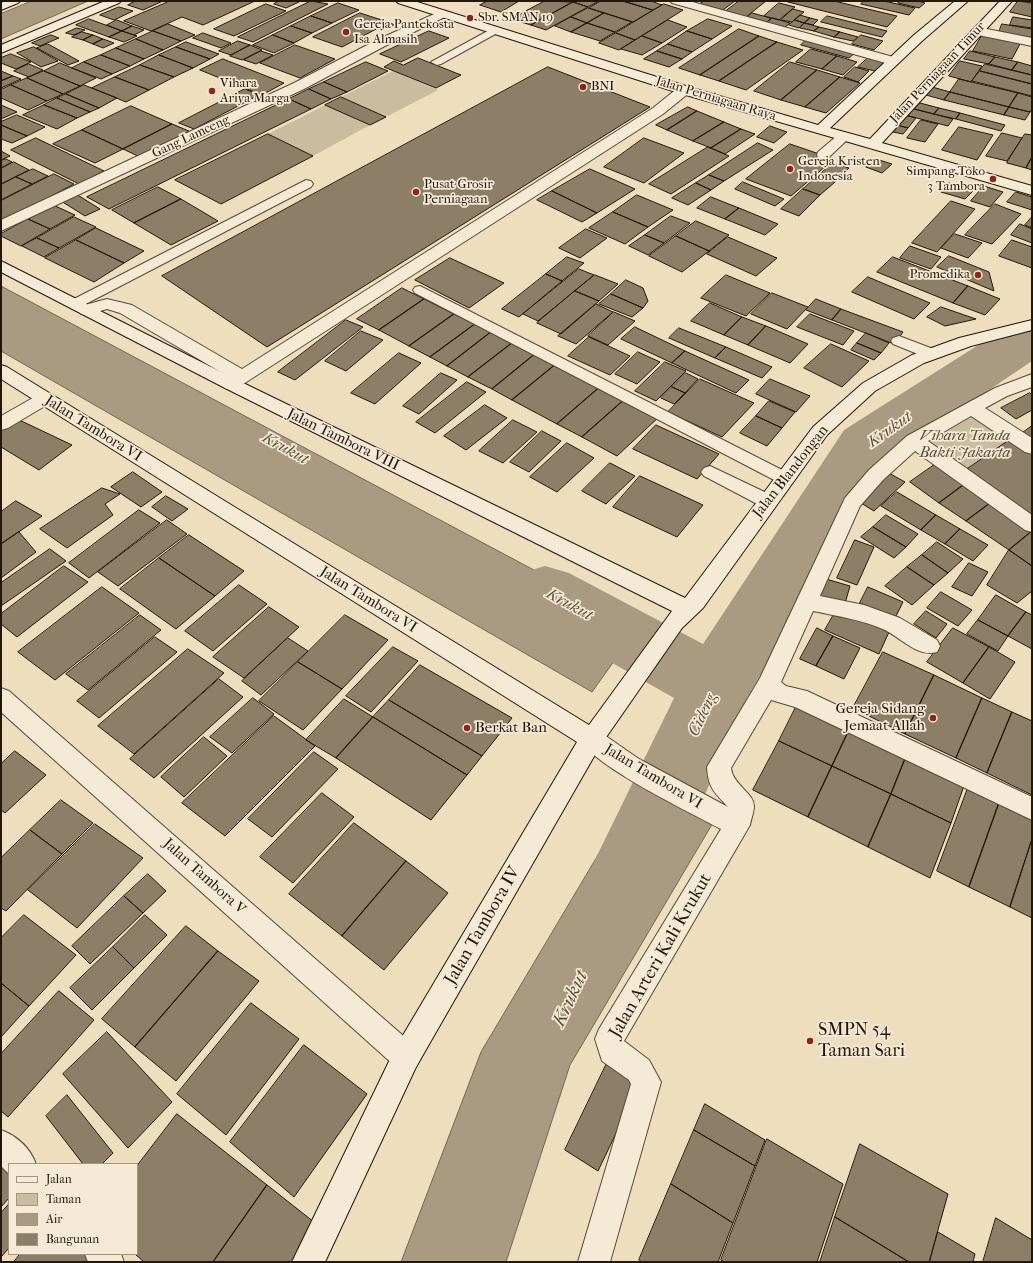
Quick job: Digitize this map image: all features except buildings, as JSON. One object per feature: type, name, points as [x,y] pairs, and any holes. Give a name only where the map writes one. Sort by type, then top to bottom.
[{"type":"street","points":[[1,7],[14,1]]},
{"type":"street","points":[[1,49],[115,1]]},
{"type":"street","name":"Jalan Perniagaan Raya","points":[[406,1],[684,90],[1032,192]]},
{"type":"street","points":[[676,1],[893,61]]},
{"type":"street","points":[[820,130],[893,61],[962,1]]},
{"type":"street","name":"Jalan Perniagaan Timur","points":[[872,145],[1006,1]]},
{"type":"street","name":"Gang Lamceng","points":[[1,226],[299,86],[381,43],[443,14]]},
{"type":"street","points":[[977,32],[1032,42]]},
{"type":"street","points":[[237,381],[658,111],[684,90]]},
{"type":"street","name":"Jalan Tambora VIII","points":[[1,266],[81,307],[237,381],[681,616]]},
{"type":"street","name":"Jalan Blandongan","points":[[681,616],[695,602],[767,501],[820,431],[869,387],[918,359],[930,354],[966,342],[1032,325]]},
{"type":"street","name":"Jalan Tambora VI","points":[[1,371],[592,739],[630,767],[725,819]]},
{"type":"street","points":[[1032,380],[1001,392],[914,441],[876,475],[852,503],[769,683],[773,690],[799,698],[1032,809]]},
{"type":"street","points":[[1,424],[44,399]]},
{"type":"street","points":[[971,408],[1032,447]]},
{"type":"street","points":[[914,441],[966,480],[1032,525]]},
{"type":"street","points":[[807,601],[864,614],[892,624],[929,646]]},
{"type":"street","name":"Jalan Tambora IV","points":[[308,1262],[406,1057],[592,739],[681,616]]},
{"type":"street","name":"Jalan Arteri Kali Krukut","points":[[594,1262],[646,1082],[639,1070],[612,1050],[609,1039],[725,819],[742,805],[720,781],[719,767],[769,683]]},
{"type":"street","name":"Jalan Tambora V","points":[[1,698],[406,1057]]},
{"type":"street","points":[[1,1145],[21,1163]]},
{"type":"lane","points":[[437,62],[495,30]]},
{"type":"lane","points":[[823,155],[843,137]]},
{"type":"lane","points":[[81,307],[306,184]]},
{"type":"lane","points":[[420,290],[784,478]]},
{"type":"lane","points":[[899,341],[930,354]]},
{"type":"lane","points":[[710,472],[767,501]]},
{"type":"green space","points":[[393,71],[438,90],[386,117],[341,97]]},
{"type":"green space","points":[[325,105],[370,125],[313,156],[268,134]]},
{"type":"green space","name":"Vihara Tanda Bakti Jakarta","points":[[973,415],[1011,439],[963,472],[926,442]]},
{"type":"water","points":[[32,1],[88,1],[1,39],[1,14]]},
{"type":"water","points":[[1,286],[639,626],[592,692],[1,351]]},
{"type":"water","points":[[640,785],[714,821],[570,1065],[506,1262],[401,1262],[481,1052]]},
{"type":"waterway","name":"Krukut","points":[[716,686],[865,445],[1010,349],[1032,344]]},
{"type":"waterway","name":"Krukut","points":[[545,592],[716,686]]},
{"type":"waterway","name":"Krukut","points":[[633,866],[716,686]]},
{"type":"place","name":"Sbr. SMAN 19","points":[[470,18]]},
{"type":"place","name":"Gereja Pantekosta Isa Almasih","points":[[346,32]]},
{"type":"place","name":"BNI","points":[[583,87]]},
{"type":"place","name":"Vihara Ariya Marga","points":[[212,91]]},
{"type":"place","name":"Gereja Kristen Indonesia","points":[[790,169]]},
{"type":"place","name":"Simpang Toko 3 Tambora","points":[[993,179]]},
{"type":"place","name":"Pusat Grosir Perniagaan","points":[[416,192]]},
{"type":"place","name":"Promedika","points":[[978,275]]},
{"type":"place","name":"Gereja Sidang Jemaat Allah","points":[[933,718]]},
{"type":"place","name":"Berkat Ban","points":[[467,728]]},
{"type":"place","name":"SMPN 54 Taman Sari","points":[[810,1041]]},
{"type":"water label","name":"Cideng","points":[[703,715]]}]
